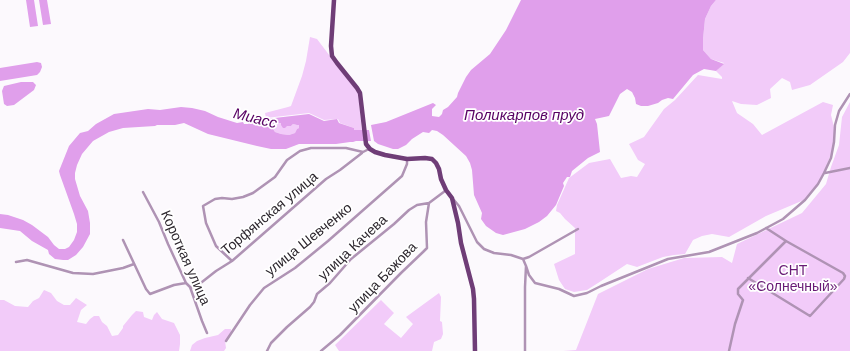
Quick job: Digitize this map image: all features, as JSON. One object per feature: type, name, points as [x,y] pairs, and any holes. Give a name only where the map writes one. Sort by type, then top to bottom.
[{"type":"main road","points":[[334,0],[331,46],[332,56],[360,93],[366,144],[370,149],[385,156],[407,159],[425,158],[432,160],[436,163],[446,190],[452,198],[461,243],[473,289],[475,351]]},
{"type":"street","points":[[523,259],[529,275],[535,283],[574,296],[587,293],[668,259],[709,252],[766,228],[783,219],[805,200],[818,184],[831,158],[835,125],[839,111],[850,94]]},
{"type":"street","points":[[232,261],[216,246],[206,223],[203,206],[215,199],[232,199],[243,197],[252,193],[275,177],[287,160],[300,151],[311,148],[346,148],[363,152]]},
{"type":"street","name":"Торфянская улица","points":[[190,287],[195,287],[232,261],[326,179],[363,152],[370,149]]},
{"type":"street","name":"улица Шевченко","points":[[226,341],[250,305],[264,288],[295,268],[402,176],[407,164],[407,159]]},
{"type":"street","points":[[824,173],[850,168]]},
{"type":"street","name":"улица Качева","points":[[267,351],[271,343],[310,307],[317,294],[330,283],[351,259],[409,210],[417,205],[429,203],[446,190]]},
{"type":"street","name":"Короткая улица","points":[[144,192],[186,283],[190,287],[202,321],[208,333]]},
{"type":"street","points":[[452,198],[459,206],[477,242],[484,249],[494,253],[512,255],[523,259],[578,229]]},
{"type":"street","name":"улица Бажова","points":[[321,351],[340,335],[427,248],[426,222],[429,203]]},
{"type":"street","points":[[748,278],[810,316],[844,279],[845,276],[843,273],[766,228]]},
{"type":"street","points":[[123,240],[146,289],[150,294],[174,285],[186,283]]},
{"type":"street","points":[[729,351],[735,324],[743,300],[738,294],[738,289],[786,241]]},
{"type":"street","points":[[16,262],[27,260],[73,273],[93,274],[123,268],[134,264]]},
{"type":"street","points":[[525,351],[526,266]]},
{"type":"green space","points":[[716,0],[850,0],[850,53],[843,62],[810,85],[792,90],[790,82],[782,78],[770,89],[771,98],[757,105],[741,104],[732,101],[737,113],[753,124],[762,135],[823,102],[833,105],[831,115],[835,131],[832,152],[818,186],[804,200],[766,216],[729,237],[712,234],[702,236],[693,240],[685,254],[663,257],[637,267],[627,264],[587,290],[574,292],[565,289],[559,280],[554,264],[575,254],[575,228],[556,211],[557,205],[569,178],[589,163],[610,159],[621,178],[631,176],[637,177],[645,164],[638,160],[629,144],[644,137],[664,109],[675,100],[698,75],[722,79],[716,71],[724,63],[711,59],[703,50],[705,19],[711,6]]},
{"type":"green space","points":[[310,37],[317,39],[358,93],[362,131],[354,130],[354,128],[340,123],[338,119],[324,120],[309,113],[266,118],[265,113],[291,106],[302,76]]},
{"type":"green space","name":"СНТ «Солнечный»","points":[[850,102],[850,351],[563,351],[576,350],[598,294],[648,269],[684,258],[722,257],[732,263],[737,244],[802,213],[826,184],[839,145],[842,117]]},
{"type":"green space","points":[[278,122],[291,126],[293,124],[300,124],[295,133],[289,135],[275,132],[273,129],[274,124]]},
{"type":"green space","points":[[44,290],[51,293],[57,301],[64,305],[70,305],[76,298],[87,305],[81,310],[77,322],[86,324],[94,316],[99,316],[102,322],[107,326],[112,336],[118,335],[123,326],[136,311],[143,312],[144,317],[152,320],[157,312],[162,319],[174,323],[180,335],[179,351],[0,351],[0,300],[4,300],[15,306],[28,307],[33,301],[39,298]]},
{"type":"green space","points":[[439,293],[441,297],[440,321],[442,322],[443,334],[441,339],[434,342],[432,351],[339,351],[335,345],[381,300],[394,313],[384,324],[401,338],[413,324],[406,317]]},
{"type":"green space","points":[[225,329],[231,329],[231,333],[225,341],[226,348],[224,351],[190,351],[192,345],[197,341],[218,335]]},
{"type":"water","points":[[26,0],[34,0],[38,26],[30,27]]},
{"type":"water","points":[[39,0],[47,0],[51,24],[43,25]]},
{"type":"water","name":"Поликарпов пруд","points":[[521,0],[716,0],[711,6],[705,19],[703,50],[711,59],[724,64],[716,71],[704,69],[693,75],[673,99],[668,98],[648,106],[641,106],[636,104],[632,92],[627,89],[620,94],[609,116],[595,119],[597,124],[600,152],[588,158],[572,171],[570,177],[567,177],[563,183],[564,186],[556,205],[547,216],[525,229],[503,235],[496,233],[486,226],[481,219],[482,213],[474,195],[470,163],[466,156],[443,135],[432,130],[429,133],[423,132],[406,145],[398,149],[393,149],[378,144],[374,141],[371,125],[386,122],[433,103],[436,105],[432,109],[432,116],[439,117],[443,110],[448,107],[457,97],[466,77],[471,70],[490,54],[506,30]]},
{"type":"water","points":[[37,62],[41,63],[42,67],[37,75],[0,81],[0,68]]},
{"type":"water","points":[[21,82],[33,82],[36,85],[34,90],[14,105],[7,106],[4,104],[2,91],[4,86]]},
{"type":"water","name":"Миасс","points":[[181,107],[192,108],[205,111],[237,123],[243,122],[244,124],[259,122],[266,119],[309,114],[324,121],[337,119],[339,123],[354,128],[354,130],[369,130],[371,141],[356,141],[336,144],[299,144],[286,149],[271,149],[208,134],[184,123],[175,125],[123,128],[109,132],[93,141],[82,154],[77,165],[75,179],[80,196],[88,211],[90,234],[83,247],[76,255],[68,260],[55,259],[49,254],[48,250],[32,241],[20,231],[0,228],[0,214],[8,215],[32,225],[48,237],[59,249],[69,247],[77,232],[77,224],[59,171],[69,146],[80,133],[88,131],[96,124],[114,114],[148,109],[160,110]],"holes":[[[281,123],[283,128],[293,124],[299,125],[299,128],[295,133],[289,135],[275,132],[273,129],[274,124]]]}]
